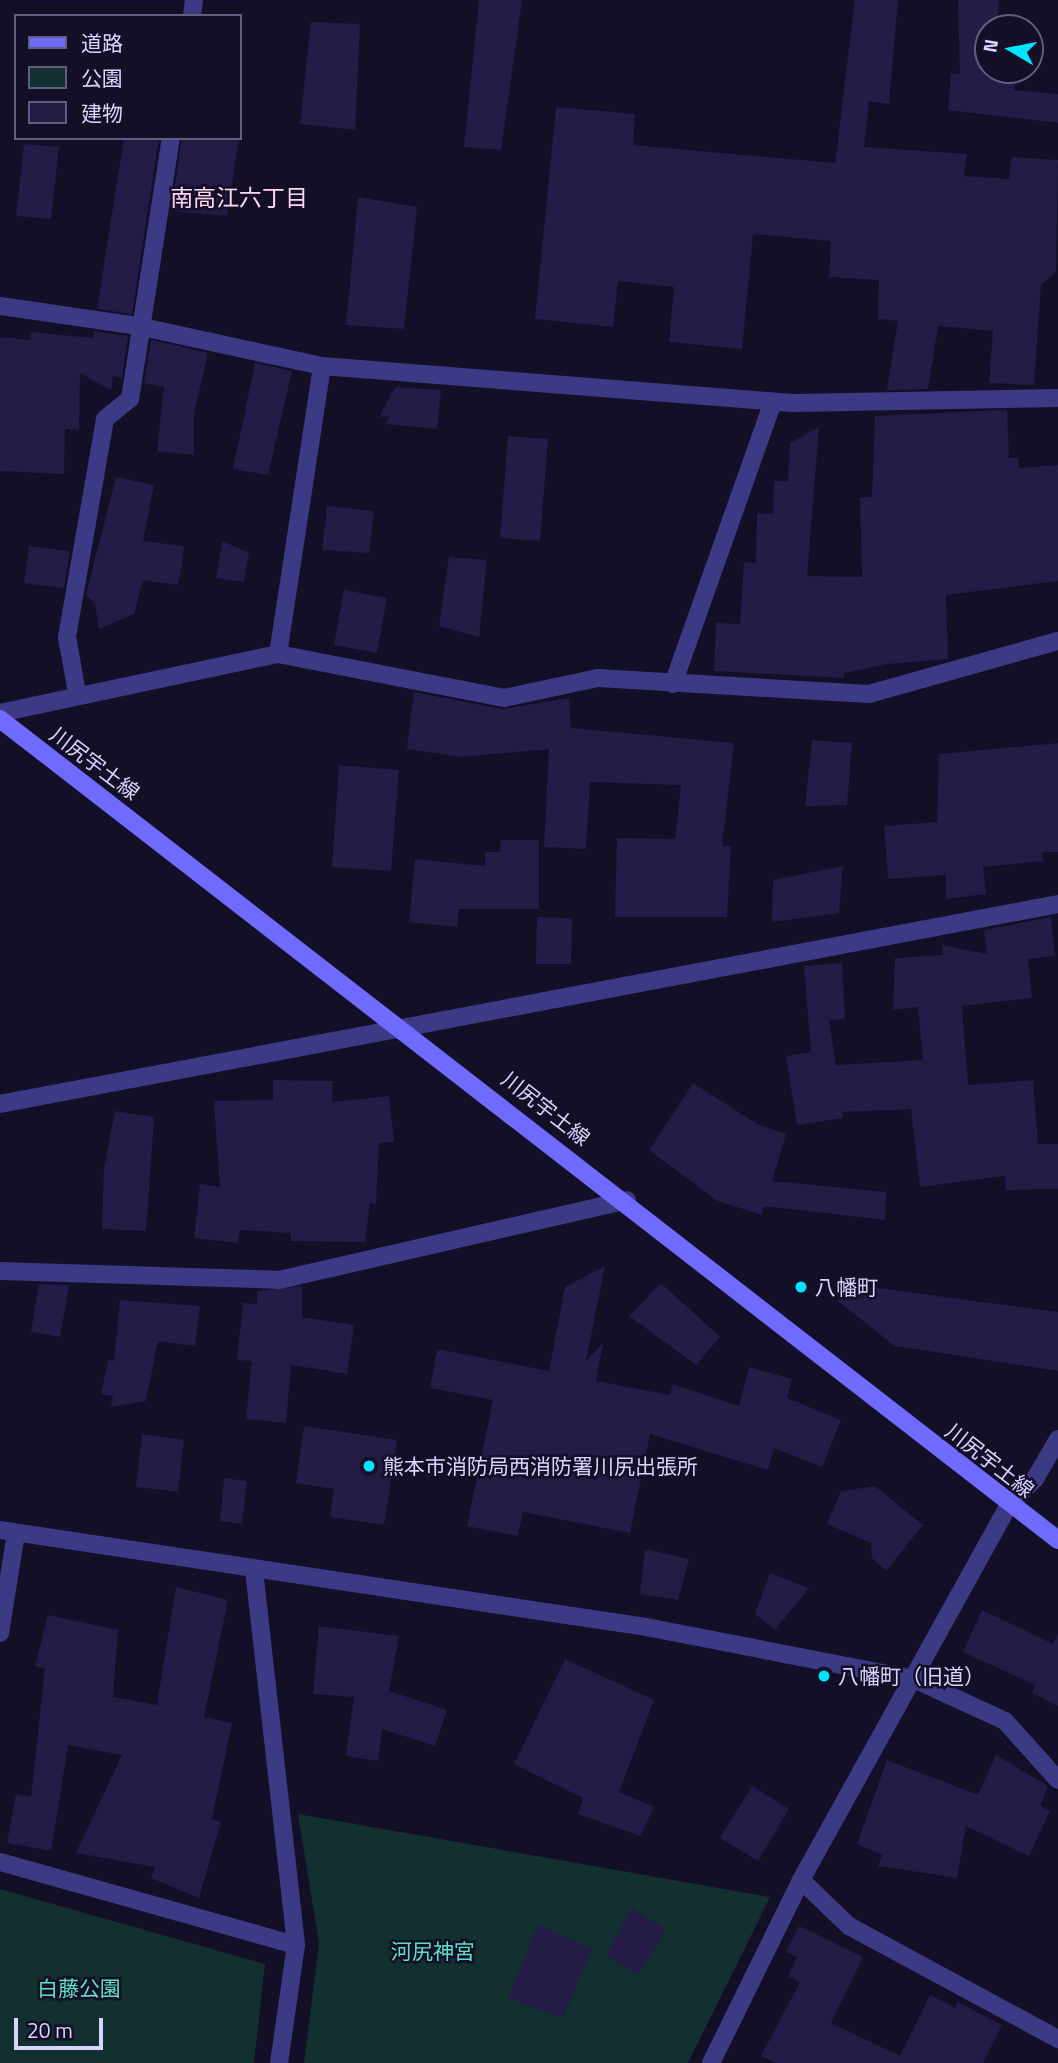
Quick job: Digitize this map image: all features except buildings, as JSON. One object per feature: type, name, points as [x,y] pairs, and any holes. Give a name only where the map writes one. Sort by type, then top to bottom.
[{"type":"main road","name":"川尻宇土線","points":[[0,716],[627,1200],[1058,1540]]},
{"type":"street","points":[[77,693],[66,637],[105,419],[130,399],[138,326],[171,140]]},
{"type":"street","points":[[0,306],[138,326],[322,366],[773,402],[1058,397]]},
{"type":"street","points":[[278,654],[322,366]]},
{"type":"street","points":[[673,684],[773,402]]},
{"type":"street","points":[[0,716],[77,693],[278,654],[504,698],[598,678],[869,694],[1058,641]]},
{"type":"street","points":[[0,1104],[1058,904]]},
{"type":"street","points":[[0,1271],[279,1279],[627,1200]]},
{"type":"street","points":[[712,2063],[801,1880],[1009,1504],[1035,1479],[1058,1439]]},
{"type":"street","points":[[0,1633],[8,1532],[673,1632],[914,1679],[1005,1721],[1058,1780]]},
{"type":"street","points":[[254,1570],[296,1945],[279,2063]]},
{"type":"street","points":[[0,1862],[296,1945]]},
{"type":"street","points":[[801,1880],[849,1926],[1058,2039]]},
{"type":"green space","name":"河尻神宮","points":[[298,1814],[770,1897],[688,2063],[304,2063],[319,1943]]},
{"type":"green space","name":"白藤公園","points":[[0,1889],[265,1964],[254,2063],[0,2063]]},
{"type":"place","name":"八幡町","points":[[801,1287]]},
{"type":"place","name":"熊本市消防局西消防署川尻出張所","points":[[369,1466]]},
{"type":"place","name":"八幡町（旧道）","points":[[824,1676]]},
{"type":"district","name":"南高江六丁目","points":[[239,198]]}]
